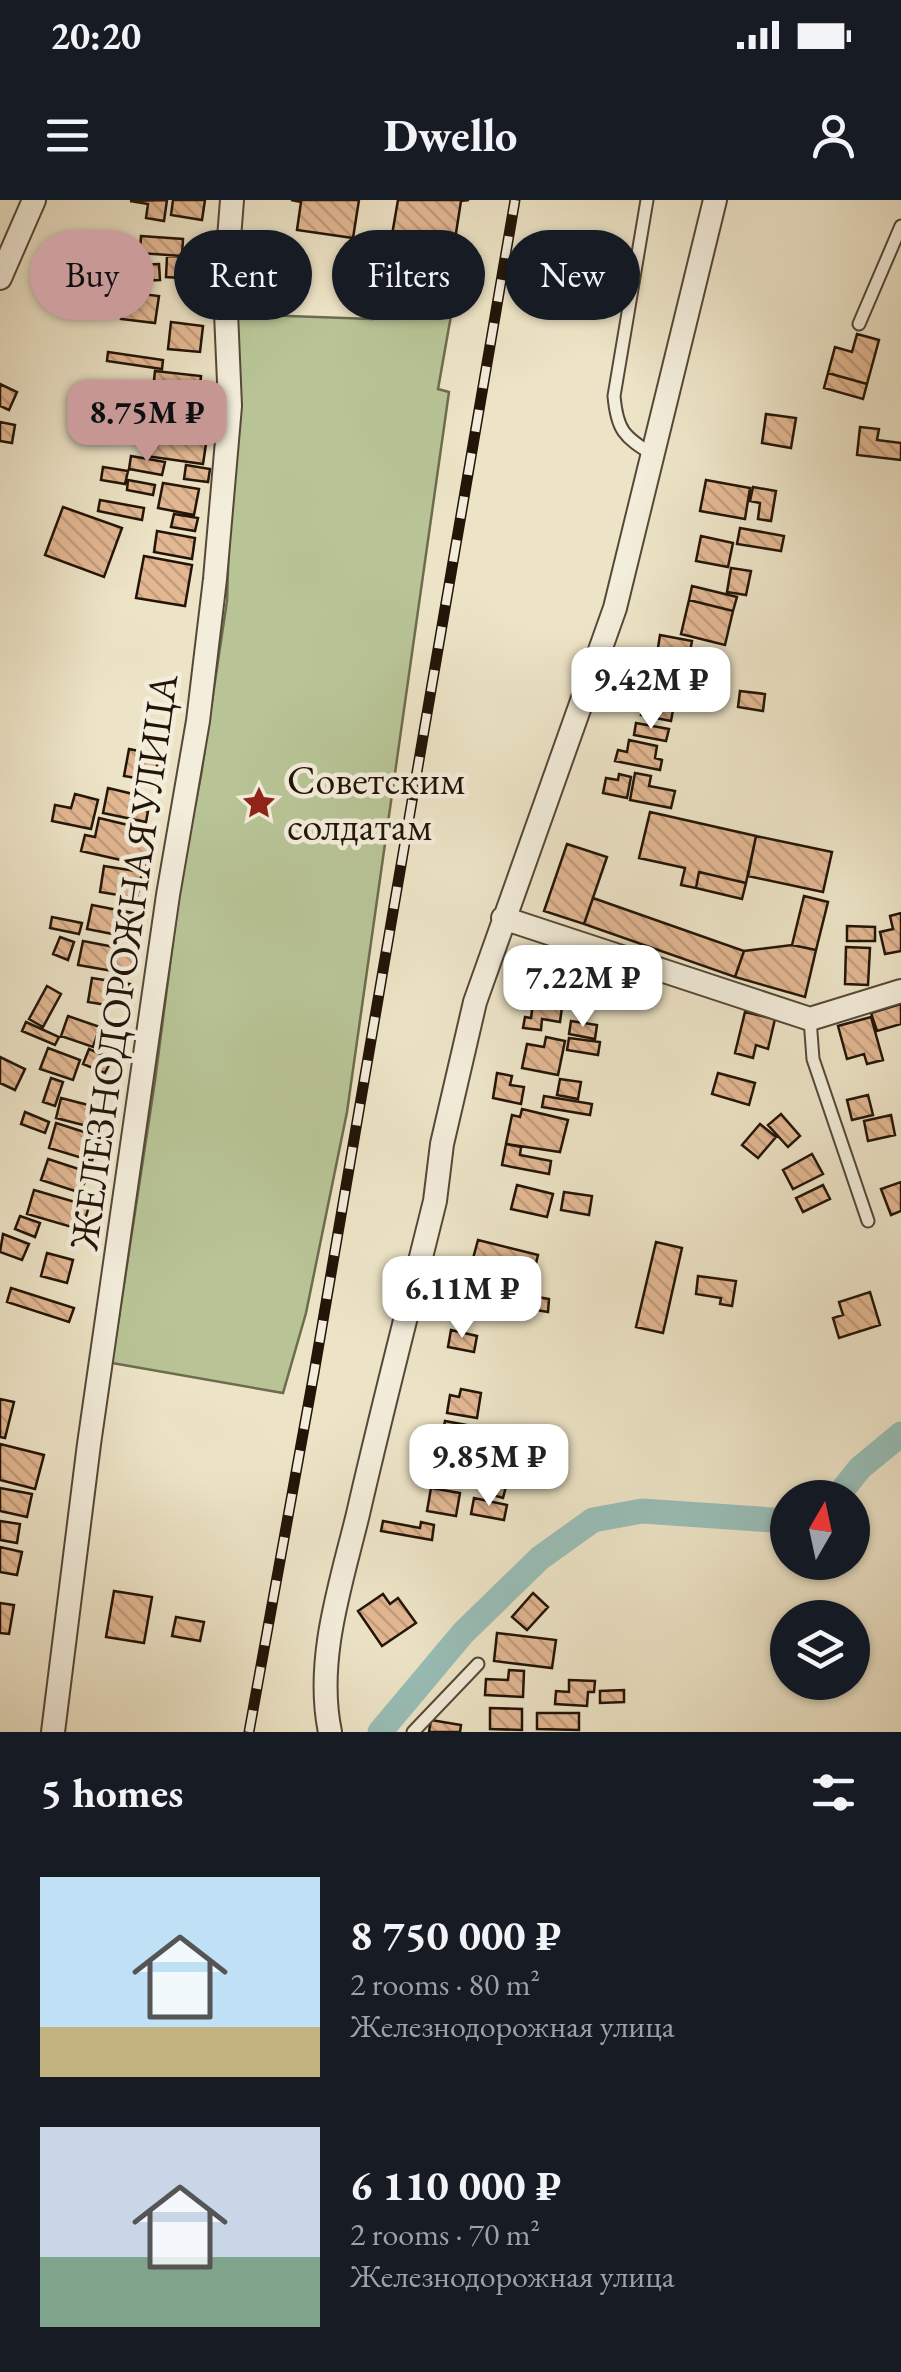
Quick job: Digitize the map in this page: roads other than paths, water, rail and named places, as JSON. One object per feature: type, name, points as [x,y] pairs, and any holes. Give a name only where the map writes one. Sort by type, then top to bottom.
[{"type":"street","points":[[0,278],[34,200]]},
{"type":"street","name":"ЖЕЛЕЗНОДОРОЖНАЯ УЛИЦА","points":[[53,1732],[89,1444],[168,896],[198,722],[215,580],[230,406],[225,289],[232,200]]},
{"type":"street","points":[[330,1732],[326,1664],[338,1596],[435,1201],[452,1093],[475,1002],[503,918],[616,608],[714,200]]},
{"type":"street","points":[[503,918],[810,1019],[901,991]]},
{"type":"lane","points":[[647,200],[614,396],[616,420],[628,439],[652,454]]},
{"type":"lane","points":[[859,324],[901,226]]},
{"type":"lane","points":[[810,1019],[814,1059],[868,1220]]},
{"type":"lane","points":[[414,1732],[478,1664]]},
{"type":"waterway","points":[[850,1480],[901,1434]]},
{"type":"waterway","points":[[380,1732],[463,1633],[540,1558],[593,1520],[642,1511],[770,1520]]},
{"type":"railway","points":[[249,1732],[515,200]]},
{"type":"place","name":"Советским солдатам","points":[[259,803]]}]
